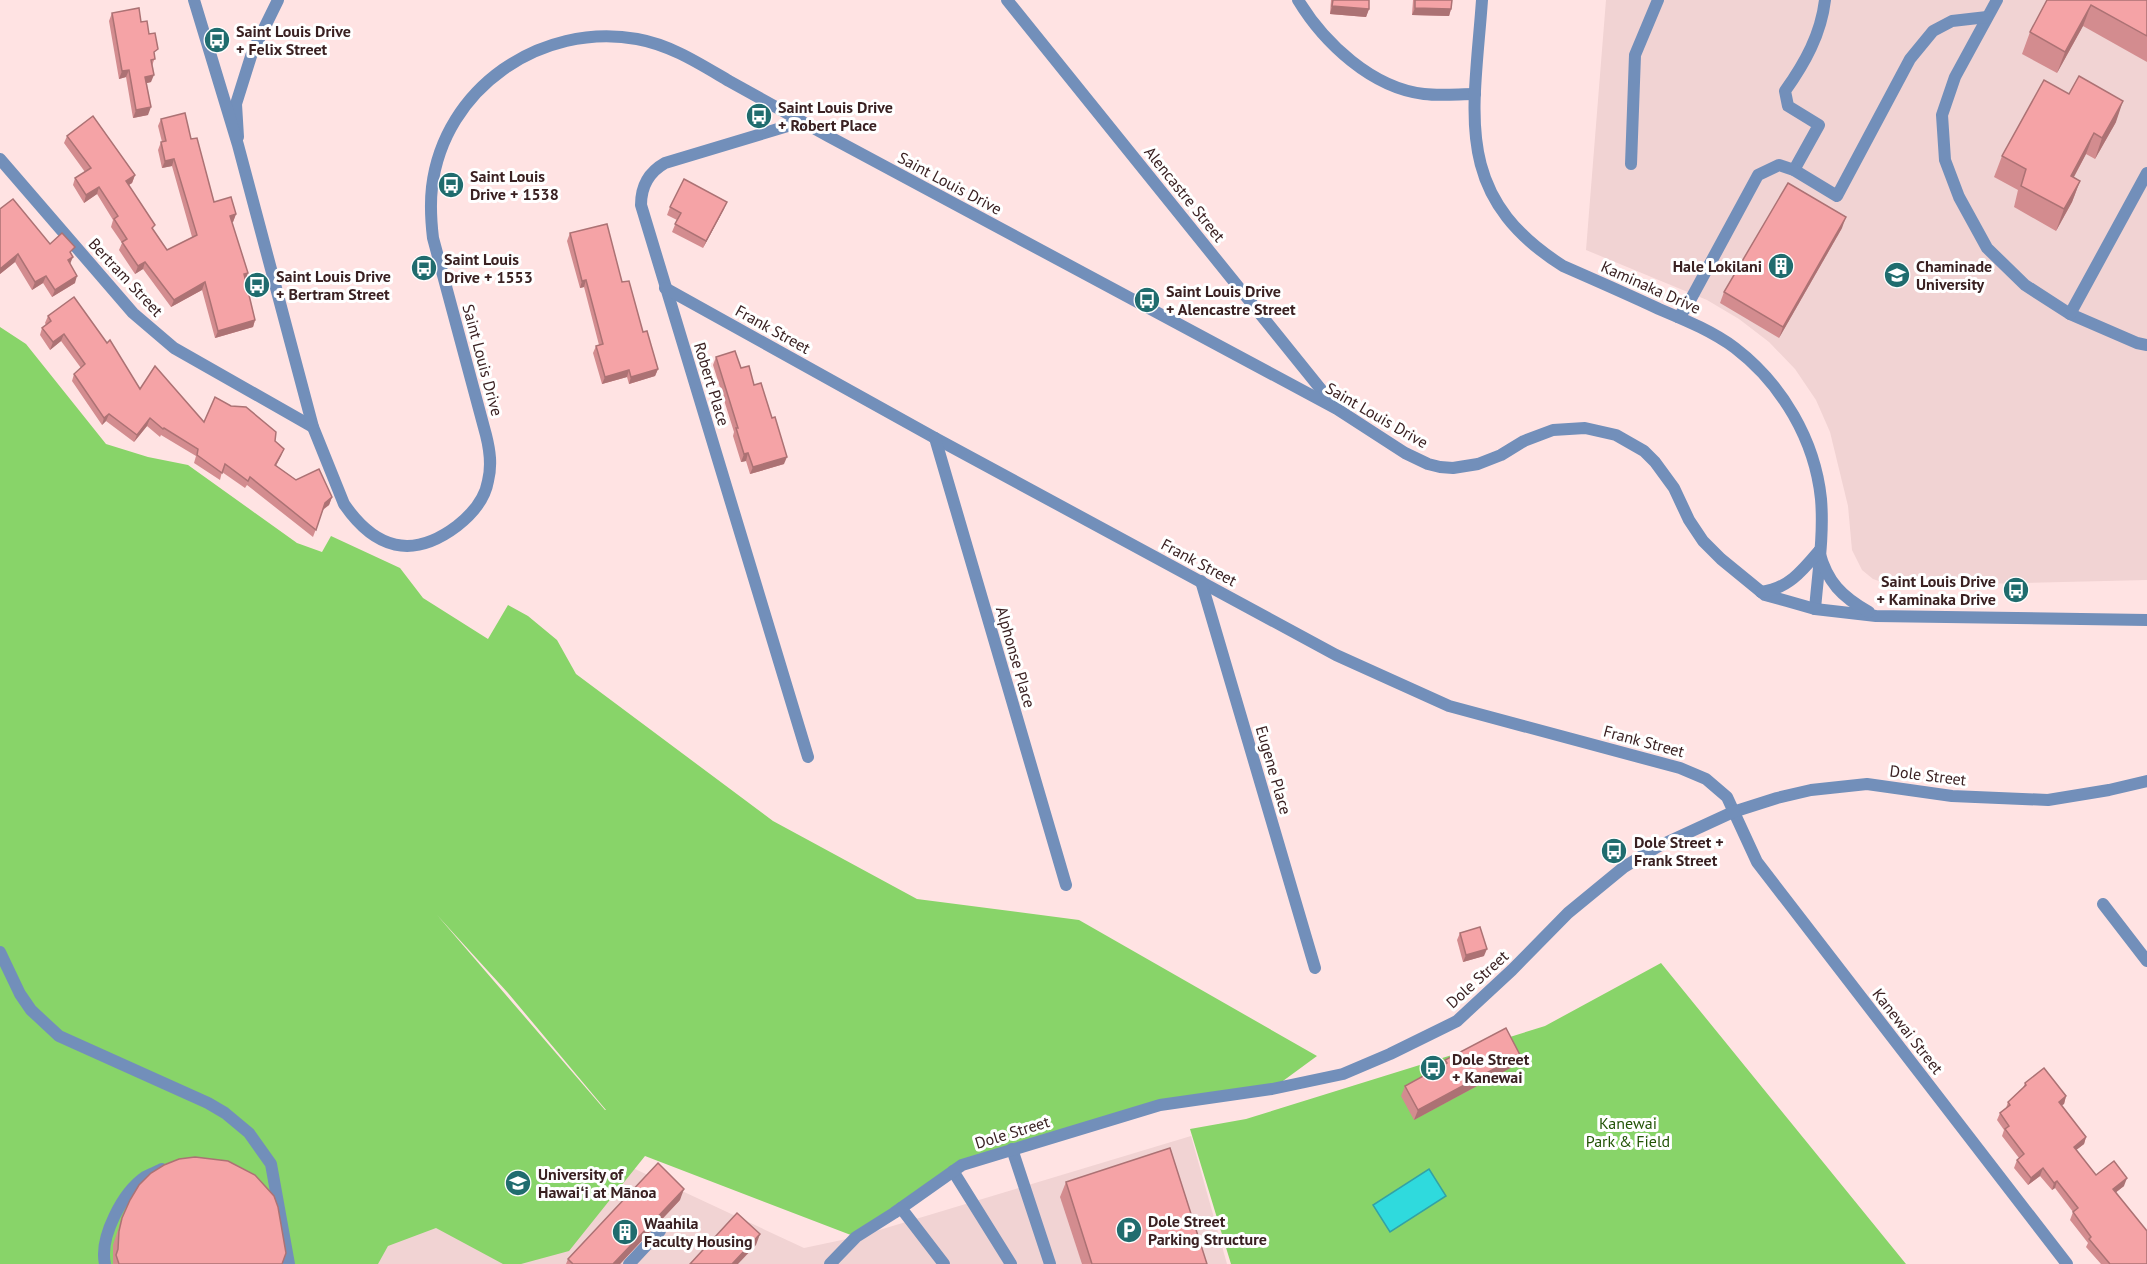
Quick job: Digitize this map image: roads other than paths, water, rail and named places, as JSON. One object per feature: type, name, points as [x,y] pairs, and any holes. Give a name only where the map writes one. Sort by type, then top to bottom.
[{"type":"street","name":"Saint Louis Drive","points":[[194,0],[238,145],[313,428],[344,504],[368,531],[381,539],[401,546],[420,546],[435,541],[461,523],[478,504],[488,483],[491,459],[433,238],[430,212],[432,186],[444,144],[459,113],[475,93],[515,60],[538,48],[580,38],[614,36],[640,39],[664,46],[688,57],[801,122],[1337,410],[1405,453],[1428,464],[1453,468],[1478,464],[1524,441],[1553,430],[1585,428],[1616,435],[1644,451],[1655,462],[1665,474],[1689,520],[1703,541],[1765,595],[1815,609],[1876,616],[2145,621]]},
{"type":"street","points":[[238,145],[236,104],[252,53],[278,0]]},
{"type":"street","name":"Alencastre Street","points":[[1007,0],[1337,410]]},
{"type":"street","points":[[1298,0],[1327,40],[1347,59],[1371,75],[1396,86],[1424,94],[1475,94]]},
{"type":"street","name":"Kaminaka Drive","points":[[1482,0],[1473,119],[1475,145],[1491,194],[1521,236],[1541,252],[1563,266],[1710,332],[1735,348],[1758,368],[1777,390],[1794,414],[1807,441],[1821,499],[1815,609]]},
{"type":"street","points":[[1631,164],[1635,55],[1658,0]]},
{"type":"street","points":[[1794,170],[1818,125],[1788,106],[1785,91],[1803,66],[1822,22],[1825,0]]},
{"type":"street","points":[[1996,0],[1955,77],[1942,116],[1945,160],[1959,197],[1988,248],[2025,285],[2070,314],[2137,343],[2147,345]]},
{"type":"street","points":[[1678,317],[1686,308],[1758,175],[1779,165],[1794,170],[1837,196],[1910,59],[1933,31],[1952,21],[1987,17]]},
{"type":"street","name":"Robert Place","points":[[801,122],[665,164],[650,175],[644,186],[641,204],[808,757]]},
{"type":"street","name":"Bertram Street","points":[[0,159],[134,313],[165,341],[313,428]]},
{"type":"street","points":[[2070,314],[2147,173]]},
{"type":"street","name":"Frank Street","points":[[665,288],[935,438],[1336,655],[1449,706],[1693,773],[1706,779],[1722,792],[1727,797],[1733,812]]},
{"type":"street","name":"Alphonse Place","points":[[935,438],[1066,885]]},
{"type":"street","points":[[1761,592],[1780,588],[1788,583],[1819,551]]},
{"type":"street","points":[[1819,551],[1823,568],[1842,593],[1876,616]]},
{"type":"street","name":"Eugene Place","points":[[1201,581],[1315,968]]},
{"type":"street","name":"Dole Street","points":[[830,1264],[856,1237],[962,1165],[1160,1105],[1272,1089],[1343,1074],[1457,1021],[1512,970],[1568,913],[1624,867],[1657,847],[1733,812],[1796,794],[1867,784],[1952,796],[2048,800],[2147,781]]},
{"type":"street","name":"Kanewai Street","points":[[1733,812],[1757,862],[2067,1264]]},
{"type":"street","points":[[2103,904],[2147,961]]},
{"type":"street","points":[[0,952],[20,994],[31,1010],[59,1035],[208,1103],[225,1113],[249,1133],[271,1164],[289,1264]]},
{"type":"street","points":[[1012,1149],[1050,1264]]},
{"type":"street","points":[[105,1264],[110,1226],[122,1200],[145,1177],[177,1163]]},
{"type":"street","points":[[953,1172],[1011,1264]]},
{"type":"street","points":[[261,1190],[278,1205]]},
{"type":"street","points":[[901,1208],[944,1264]]},
{"type":"street","points":[[629,1264],[660,1232]]},
{"type":"water","points":[[1429,1169],[1446,1196],[1390,1232],[1373,1205]]},
{"type":"place","name":"Saint Louis Drive + Felix Street","points":[[217,40]]},
{"type":"place","name":"Saint Louis Drive + Robert Place","points":[[759,116]]},
{"type":"place","name":"Saint Louis Drive + 1538","points":[[451,185]]},
{"type":"place","name":"Hale Lokilani","points":[[1781,266]]},
{"type":"place","name":"Saint Louis Drive + 1553","points":[[424,268]]},
{"type":"place","name":"Chaminade University","points":[[1897,275]]},
{"type":"place","name":"Saint Louis Drive + Bertram Street","points":[[257,285]]},
{"type":"place","name":"Saint Louis Drive + Alencastre Street","points":[[1147,300]]},
{"type":"place","name":"Saint Louis Drive + Kaminaka Drive","points":[[2016,590]]},
{"type":"place","name":"Dole Street + Frank Street","points":[[1614,851]]},
{"type":"place","name":"Dole Street + Kanewai","points":[[1433,1068]]},
{"type":"place","name":"University of Hawaiʻi at Mānoa","points":[[518,1183]]},
{"type":"place","name":"Dole Street Parking Structure","points":[[1129,1230]]},
{"type":"place","name":"Waahila Faculty Housing","points":[[625,1232]]},
{"type":"park label","name":"Kanewai Park & Field","points":[[1628,1132]]}]
